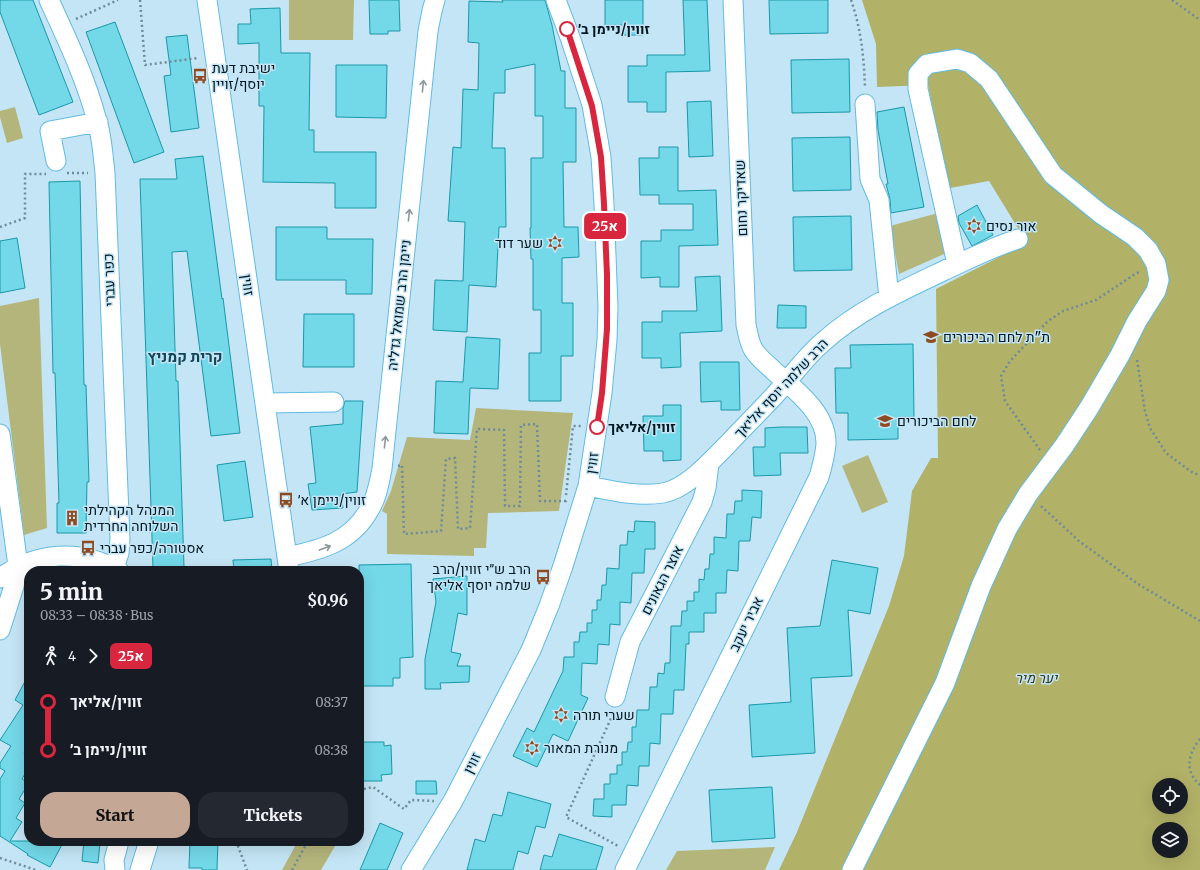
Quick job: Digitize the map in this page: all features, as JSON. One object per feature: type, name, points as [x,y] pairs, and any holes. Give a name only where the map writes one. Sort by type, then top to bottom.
[{"type":"street","name":"כפר עברי","points":[[49,0],[75,57],[98,122],[105,173],[120,538],[117,566]]},
{"type":"street","name":"זווין","points":[[207,0],[288,564]]},
{"type":"street","name":"ניימן הרב שמואל גדליה","points":[[288,564],[331,546],[359,524],[370,509],[377,491],[382,469],[428,31],[436,0]]},
{"type":"street","name":"זווין","points":[[411,870],[453,801],[531,650],[563,566],[588,486],[597,427],[607,340],[608,306],[601,157],[592,106],[571,40],[556,0]]},
{"type":"street","name":"שאדיקר נחום","points":[[732,0],[746,326],[748,337],[753,349],[763,361],[786,382]]},
{"type":"street","points":[[852,870],[945,684],[981,586],[1007,529],[1028,494],[1089,408],[1120,355],[1137,321],[1156,291],[1159,280],[1156,264],[1148,250],[1135,237],[1100,214],[1053,175],[989,80],[970,63],[957,59],[927,64],[918,74],[918,89],[957,264]]},
{"type":"street","points":[[865,104],[870,179],[879,200],[889,298]]},
{"type":"street","points":[[56,169],[50,131],[98,122]]},
{"type":"street","name":"הרב שלמה יוסף אליאך","points":[[588,486],[631,494],[664,492],[674,489],[688,481],[709,463],[786,382],[808,356],[836,330],[854,317],[957,264],[1002,244],[1018,239]]},
{"type":"street","name":"אביר יעקב","points":[[629,862],[819,477],[826,444],[824,431],[816,414],[805,400],[786,382]]},
{"type":"street","points":[[265,403],[334,402]]},
{"type":"street","points":[[0,434],[18,566],[14,586],[0,630]]},
{"type":"street","name":"אוצר הגאונים","points":[[615,697],[630,642],[702,502],[706,488],[709,463]]},
{"type":"street","points":[[0,578],[18,566],[32,561],[63,555],[82,556],[109,566]]},
{"type":"street","points":[[115,870],[114,860],[118,846]]},
{"type":"street","points":[[140,870],[147,846]]},
{"type":"path","points":[[61,26],[118,0]]},
{"type":"path","points":[[140,0],[145,65],[215,56]]},
{"type":"path","points":[[851,0],[864,56],[865,104]]},
{"type":"path","points":[[1172,0],[1200,20]]},
{"type":"path","points":[[0,228],[25,218],[25,174],[56,169],[105,173]]},
{"type":"path","points":[[1050,464],[1005,401],[1001,376],[1010,361],[1048,321],[1064,311],[1096,300],[1135,274],[1156,264]]},
{"type":"path","points":[[1136,354],[1145,411],[1150,428],[1166,453],[1193,473],[1200,475]]},
{"type":"path","points":[[382,469],[402,465],[404,534],[441,532],[446,459],[455,458],[458,529],[470,528],[477,429],[504,430],[505,506],[520,506],[521,425],[537,424],[540,501],[566,501],[573,426],[597,427]]},
{"type":"path","points":[[1028,494],[1079,541],[1138,584],[1200,621]]},
{"type":"path","points":[[615,697],[612,716],[566,817],[629,862]]},
{"type":"path","points":[[1200,739],[1192,748],[1189,769],[1193,779],[1200,785]]},
{"type":"path","points":[[364,789],[373,787],[404,809],[411,800],[453,801]]},
{"type":"path","points":[[238,846],[246,870]]},
{"type":"path","points":[[292,870],[305,846]]},
{"type":"path","points":[[0,858],[36,870]]},
{"type":"green space","points":[[289,0],[354,0],[353,40],[289,40]]},
{"type":"green space","name":"יער מיר","points":[[862,0],[1200,0],[1200,870],[779,870],[797,832],[889,606],[904,556],[912,491],[931,458],[938,458],[936,289],[1027,243],[989,181],[950,188],[928,85],[877,87],[876,44]]},
{"type":"green space","points":[[15,107],[23,138],[7,143],[0,117],[0,111]]},
{"type":"green space","points":[[942,212],[944,254],[899,274],[890,226]]},
{"type":"green space","points":[[39,298],[47,528],[24,535],[0,344],[0,306]]},
{"type":"green space","points":[[476,408],[573,413],[559,511],[488,513],[486,548],[474,548],[474,556],[387,554],[387,514],[382,511],[391,491],[407,437],[470,440]]},
{"type":"green space","points":[[868,455],[888,502],[862,513],[842,466]]},
{"type":"green space","points":[[295,846],[335,846],[321,870],[282,870]]},
{"type":"green space","points":[[775,847],[765,870],[666,870],[677,851]]},
{"type":"building","points":[[0,0],[33,0],[73,102],[39,115],[0,12]]},
{"type":"building","points":[[369,0],[399,0],[400,31],[388,31],[388,34],[370,34]]},
{"type":"building","points":[[502,0],[545,0],[552,25],[561,71],[565,71],[565,108],[576,108],[576,162],[563,162],[564,227],[578,227],[579,257],[562,258],[562,303],[573,303],[573,356],[561,356],[561,401],[529,401],[529,353],[541,353],[541,310],[533,310],[533,259],[531,259],[530,228],[531,158],[543,158],[543,116],[535,116],[535,64],[505,70],[505,93],[494,93],[492,148],[505,148],[506,227],[499,227],[496,287],[469,285],[467,332],[433,330],[435,280],[463,281],[465,222],[448,221],[453,147],[461,148],[463,89],[478,90],[479,43],[468,42],[469,1],[503,2]]},
{"type":"building","points":[[605,0],[643,0],[643,35],[624,35],[624,25],[605,25]]},
{"type":"building","points":[[683,0],[707,0],[710,71],[666,72],[666,112],[647,112],[647,102],[628,102],[628,66],[647,66],[647,55],[685,55]]},
{"type":"building","points":[[769,0],[828,0],[828,33],[770,34]]},
{"type":"building","points":[[280,8],[281,53],[310,53],[309,130],[314,130],[314,152],[376,152],[376,208],[335,208],[335,183],[263,182],[264,106],[259,106],[259,43],[238,44],[238,24],[251,24],[250,9]]},
{"type":"building","points":[[115,22],[164,152],[134,163],[86,32]]},
{"type":"building","points":[[187,35],[199,128],[171,132],[164,76],[171,75],[166,37]]},
{"type":"building","points":[[849,59],[850,112],[792,113],[791,60]]},
{"type":"building","points":[[336,65],[387,65],[386,118],[336,117]]},
{"type":"building","points":[[711,101],[713,156],[689,157],[687,102]]},
{"type":"building","points":[[904,107],[924,207],[891,213],[890,199],[886,184],[888,184],[878,130],[877,112]]},
{"type":"building","points":[[850,137],[851,190],[793,191],[792,138]]},
{"type":"building","points":[[659,147],[678,147],[678,191],[716,190],[718,245],[679,246],[679,287],[660,287],[660,277],[641,278],[641,241],[661,241],[661,230],[693,230],[693,204],[659,204],[659,195],[640,195],[639,158],[659,158]]},
{"type":"building","points":[[203,156],[240,433],[211,436],[187,251],[172,252],[184,566],[153,566],[140,179],[177,179],[175,159]]},
{"type":"building","points":[[80,181],[84,385],[86,385],[89,482],[87,482],[86,533],[57,533],[57,503],[59,503],[55,373],[53,373],[49,182]]},
{"type":"building","name":"אור נסים","points":[[977,205],[993,235],[972,246],[959,223],[958,216]]},
{"type":"building","points":[[851,216],[852,270],[794,271],[793,217]]},
{"type":"building","points":[[276,227],[327,227],[327,239],[373,239],[372,294],[346,294],[346,280],[276,280]]},
{"type":"building","points":[[17,238],[25,288],[0,293],[0,241]]},
{"type":"building","points":[[720,276],[722,331],[680,333],[681,367],[661,368],[661,358],[642,358],[642,322],[662,322],[662,311],[697,311],[695,277]]},
{"type":"building","points":[[778,305],[806,306],[806,328],[777,328]]},
{"type":"building","points":[[304,314],[354,314],[354,367],[303,367]]},
{"type":"building","points":[[466,337],[500,339],[498,389],[470,388],[468,434],[434,433],[436,381],[463,382]]},
{"type":"building","points":[[913,344],[914,417],[898,417],[898,439],[848,440],[848,413],[836,413],[835,368],[851,368],[850,345]]},
{"type":"building","points":[[700,362],[739,362],[740,410],[721,410],[721,401],[701,402]]},
{"type":"building","points":[[345,401],[363,401],[357,492],[341,494],[343,508],[312,510],[308,484],[316,483],[310,427],[343,424],[343,408]]},
{"type":"building","points":[[663,405],[681,405],[681,460],[663,461],[663,451],[644,451],[643,416],[663,416]]},
{"type":"building","points":[[807,427],[808,453],[780,453],[781,475],[754,476],[753,447],[765,447],[765,428]]},
{"type":"building","points":[[245,461],[253,517],[224,521],[217,465]]},
{"type":"building","points":[[742,490],[762,491],[761,518],[752,517],[750,541],[739,541],[738,571],[727,570],[726,593],[716,593],[716,613],[704,613],[704,632],[689,632],[689,644],[686,644],[684,690],[674,690],[673,714],[661,714],[660,744],[650,743],[649,766],[639,766],[638,786],[627,785],[626,805],[612,805],[612,817],[593,816],[594,799],[604,799],[604,784],[610,784],[610,774],[617,774],[617,765],[622,765],[622,752],[627,752],[628,742],[632,742],[632,727],[636,727],[637,710],[649,710],[650,687],[657,687],[658,673],[664,674],[665,663],[670,663],[671,626],[681,626],[682,611],[687,611],[687,601],[694,601],[694,592],[699,592],[699,579],[704,580],[705,569],[709,569],[710,554],[714,554],[714,537],[726,538],[727,514],[734,514],[735,501],[742,501]]},
{"type":"building","points":[[635,521],[655,522],[655,549],[645,549],[644,573],[632,573],[631,603],[620,602],[620,625],[610,624],[609,645],[598,644],[597,664],[582,663],[581,695],[588,698],[568,741],[553,734],[537,767],[513,756],[527,728],[534,732],[563,671],[564,657],[574,657],[574,642],[579,642],[580,632],[587,632],[587,623],[592,623],[592,610],[597,610],[597,600],[601,600],[602,585],[606,585],[607,568],[619,569],[620,545],[627,545],[628,531],[634,532]]},
{"type":"building","points":[[271,559],[272,566],[234,566],[233,560]]},
{"type":"building","points":[[832,560],[878,568],[870,614],[848,610],[852,676],[811,678],[815,753],[752,757],[749,705],[791,702],[787,628],[820,626]]},
{"type":"building","points":[[411,564],[413,657],[400,658],[400,678],[393,678],[393,686],[364,686],[364,566],[359,565]]},
{"type":"building","points":[[467,576],[467,615],[458,613],[451,652],[461,654],[457,666],[470,666],[469,682],[440,683],[441,689],[425,689],[425,659],[436,602],[433,579]]},
{"type":"building","points":[[24,683],[24,776],[22,779],[24,780],[24,791],[19,799],[24,802],[24,805],[16,818],[22,822],[10,841],[24,841],[24,846],[61,846],[50,867],[27,855],[28,854],[0,836],[0,779],[5,771],[0,768],[0,763],[11,746],[0,740],[23,705],[15,700]]},
{"type":"building","points":[[364,742],[384,742],[384,746],[391,745],[392,774],[381,775],[382,781],[364,781]]},
{"type":"building","points":[[416,781],[436,781],[437,794],[416,794]]},
{"type":"building","points":[[772,787],[775,838],[712,842],[709,790]]},
{"type":"building","points":[[508,792],[551,804],[545,828],[536,826],[528,854],[518,851],[513,870],[467,870],[475,839],[485,842],[493,814],[502,816]]},
{"type":"building","points":[[380,823],[403,833],[387,870],[360,870]]},
{"type":"building","points":[[559,834],[603,847],[596,870],[540,870],[544,855],[552,857]]},
{"type":"building","points":[[84,846],[100,846],[98,863],[82,861]]},
{"type":"building","points":[[190,846],[218,846],[217,870],[189,868]]},
{"type":"bus line","name":"25א","points":[[567,29],[592,106],[601,157],[608,306],[607,340],[597,427]]},
{"type":"place","name":"זווין/ניימן ב׳","points":[[567,29]]},
{"type":"place","name":"ישיבת דעת יוסף/זויין","points":[[200,76]]},
{"type":"place","name":"אור נסים","points":[[974,226]]},
{"type":"place","name":"שער דוד","points":[[555,243]]},
{"type":"place","name":"ת\"ת לחם הביכורים","points":[[931,337]]},
{"type":"place","name":"לחם הביכורים","points":[[885,421]]},
{"type":"place","name":"זווין/אליאך","points":[[597,427]]},
{"type":"place","name":"זווין/ניימן א׳","points":[[286,500]]},
{"type":"place","name":"המנהל הקהילתי השלוחה החרדית","points":[[72,518]]},
{"type":"place","name":"אסטורה/כפר עברי","points":[[88,548]]},
{"type":"place","name":"הרב ש״י זווין/הרב שלמה יוסף אליאך","points":[[543,577]]},
{"type":"place","name":"שערי תורה","points":[[561,715]]},
{"type":"place","name":"מנורת המאור","points":[[532,748]]},
{"type":"district","name":"קרית קמניץ","points":[[185,356]]}]
